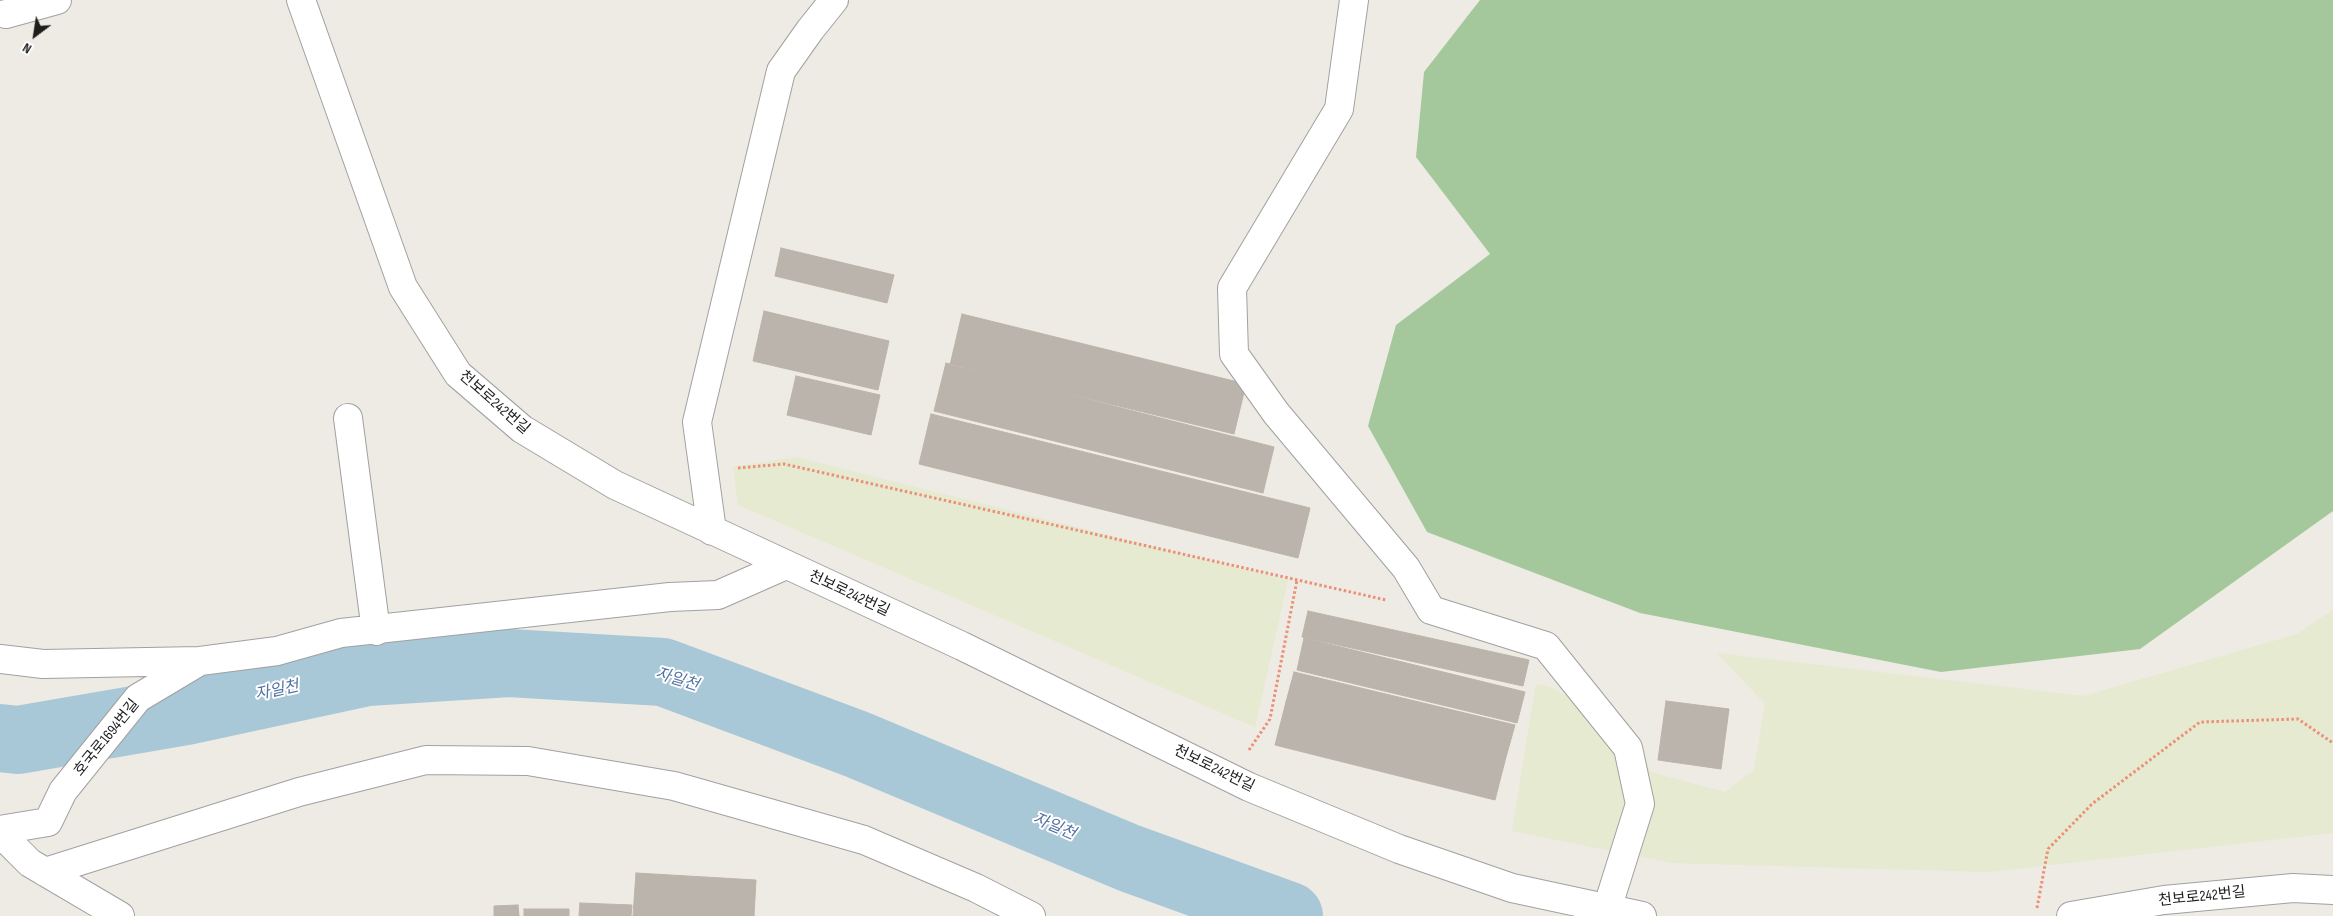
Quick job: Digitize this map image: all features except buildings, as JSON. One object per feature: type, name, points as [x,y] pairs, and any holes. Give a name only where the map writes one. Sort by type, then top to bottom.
[{"type":"street","points":[[6,14],[57,0]]},
{"type":"street","name":"천보로242번길","points":[[301,0],[403,287],[458,374],[522,429],[602,479],[962,646],[1230,778],[1399,849],[1512,888],[1642,916]]},
{"type":"street","points":[[712,531],[697,422],[781,71],[834,0]]},
{"type":"street","points":[[1354,0],[1338,109],[1232,288],[1234,354],[1276,413],[1406,568],[1430,610],[1546,646],[1628,748],[1640,804],[1607,909]]},
{"type":"street","points":[[348,418],[376,631]]},
{"type":"street","name":"호국로1694번길","points":[[0,832],[48,822],[63,791],[138,698],[200,661],[277,651],[341,633],[376,631],[670,597],[718,595],[786,565]]},
{"type":"street","points":[[0,659],[43,664],[200,661]]},
{"type":"street","points":[[45,872],[299,792],[426,760],[528,760],[674,786],[864,840],[976,888],[1031,916]]},
{"type":"street","points":[[0,832],[30,863],[120,916]]},
{"type":"street","name":"천보로242번길","points":[[2071,916],[2164,900],[2294,888],[2333,890]]},
{"type":"path","points":[[704,471],[784,464],[1430,610]]},
{"type":"path","points":[[1230,778],[1270,719],[1297,580]]},
{"type":"path","points":[[2035,916],[2048,849],[2092,804],[2200,722],[2298,719],[2333,744]]},
{"type":"green space","points":[[1480,0],[2333,0],[2333,511],[2140,649],[1941,672],[1640,613],[1427,532],[1368,426],[1396,325],[1490,254],[1416,157],[1424,72]]},
{"type":"green space","points":[[796,457],[1288,580],[1255,727],[738,505],[733,467]]},
{"type":"green space","points":[[2333,610],[2333,833],[1988,872],[1672,863],[1512,831],[1536,684],[1550,687],[1628,726],[1651,772],[1725,792],[1754,770],[1765,704],[1717,653],[2084,696],[2297,634]]},
{"type":"waterway","name":"자일천","points":[[0,738],[18,740],[186,711],[367,672],[509,663],[663,672],[856,744],[1129,858],[1289,916]]}]
